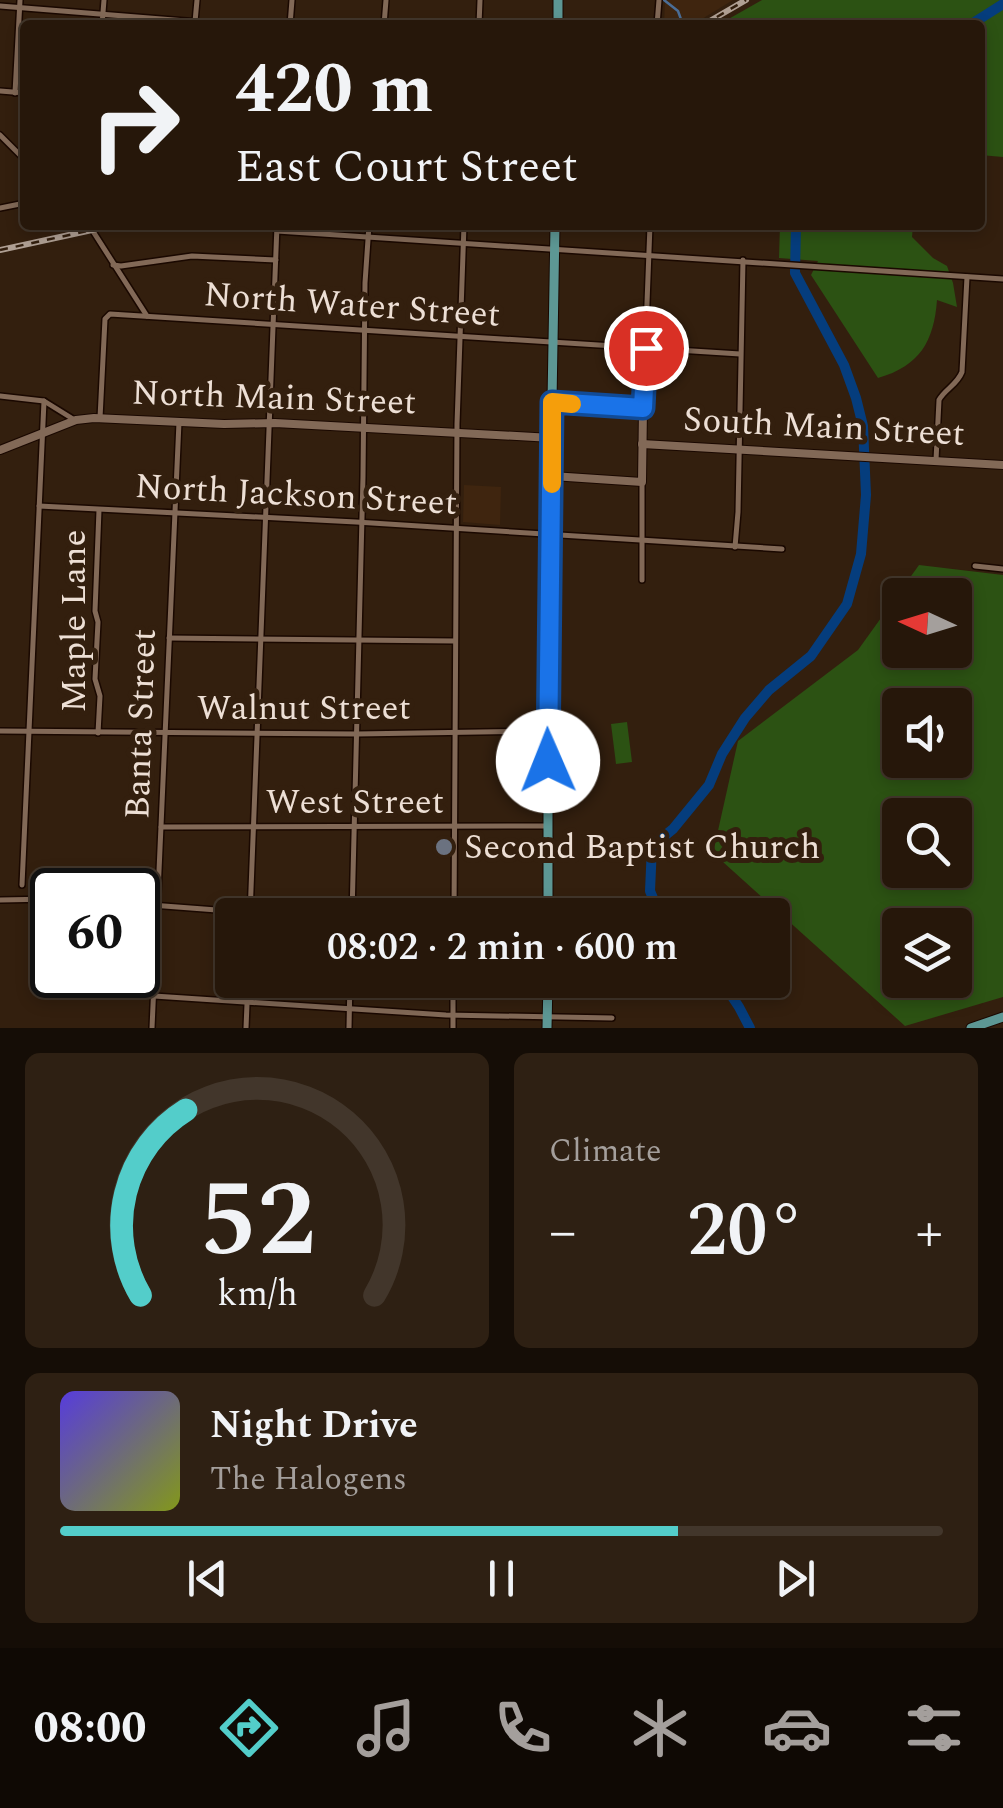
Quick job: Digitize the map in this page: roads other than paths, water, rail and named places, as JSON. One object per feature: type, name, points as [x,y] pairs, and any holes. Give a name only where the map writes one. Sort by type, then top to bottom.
[{"type":"main road","points":[[548,898],[555,230]]},
{"type":"main road","points":[[547,998],[547,1028]]},
{"type":"main road","points":[[972,1028],[1003,1017]]},
{"type":"street","points":[[102,20],[104,0]]},
{"type":"street","points":[[15,92],[20,4]]},
{"type":"street","points":[[0,6],[20,4],[158,20]]},
{"type":"street","points":[[0,91],[20,92]]},
{"type":"street","points":[[0,136],[20,155]]},
{"type":"street","points":[[92,230],[147,316]]},
{"type":"street","points":[[251,898],[277,230]]},
{"type":"street","points":[[300,230],[1003,279]]},
{"type":"street","points":[[352,898],[369,230]]},
{"type":"street","points":[[454,898],[456,529],[463,230]]},
{"type":"street","points":[[642,580],[650,230]]},
{"type":"street","points":[[113,265],[192,256],[276,260]]},
{"type":"street","points":[[734,548],[738,526],[743,260]]},
{"type":"street","points":[[936,461],[940,396],[959,381],[962,372],[968,277]]},
{"type":"street","name":"North Water Street","points":[[100,418],[106,316],[110,314],[740,354]]},
{"type":"street","points":[[0,396],[44,401],[76,420]]},
{"type":"street","points":[[22,885],[44,401]]},
{"type":"street","points":[[552,402],[643,408]]},
{"type":"street","name":"North Main Street","points":[[0,450],[76,420],[100,418],[552,438]]},
{"type":"street","name":"Banta Street","points":[[159,868],[178,422]]},
{"type":"street","name":"South Main Street","points":[[642,444],[1003,465]]},
{"type":"street","points":[[552,476],[642,482]]},
{"type":"street","name":"North Jackson Street","points":[[39,506],[782,549]]},
{"type":"street","name":"Maple Lane","points":[[98,733],[100,691],[95,675],[99,510]]},
{"type":"street","points":[[975,566],[1003,568]]},
{"type":"street","points":[[169,638],[455,641]]},
{"type":"street","name":"Walnut Street","points":[[0,732],[548,731]]},
{"type":"street","name":"West Street","points":[[161,827],[548,826]]},
{"type":"street","points":[[0,900],[30,899]]},
{"type":"street","points":[[160,906],[215,911]]},
{"type":"street","points":[[160,996],[453,1016],[612,1018]]},
{"type":"street","name":"Banta Street","points":[[152,1028],[154,998]]},
{"type":"street","points":[[246,998],[246,1028]]},
{"type":"street","points":[[350,998],[350,1028]]},
{"type":"street","points":[[453,998],[453,1028]]},
{"type":"waterway","points":[[664,0],[678,11],[681,20]]},
{"type":"waterway","points":[[978,20],[1003,4]]},
{"type":"waterway","points":[[653,898],[652,846],[673,829],[709,785],[722,754],[745,718],[769,690],[811,656],[847,604],[861,554],[866,495],[863,426],[844,365],[795,273],[796,230]]},
{"type":"waterway","points":[[733,998],[750,1028]]},
{"type":"railway","points":[[712,20],[746,0]]},
{"type":"railway","points":[[0,250],[92,230]]},
{"type":"place","name":"Second Baptist Church","points":[[444,847]]}]
